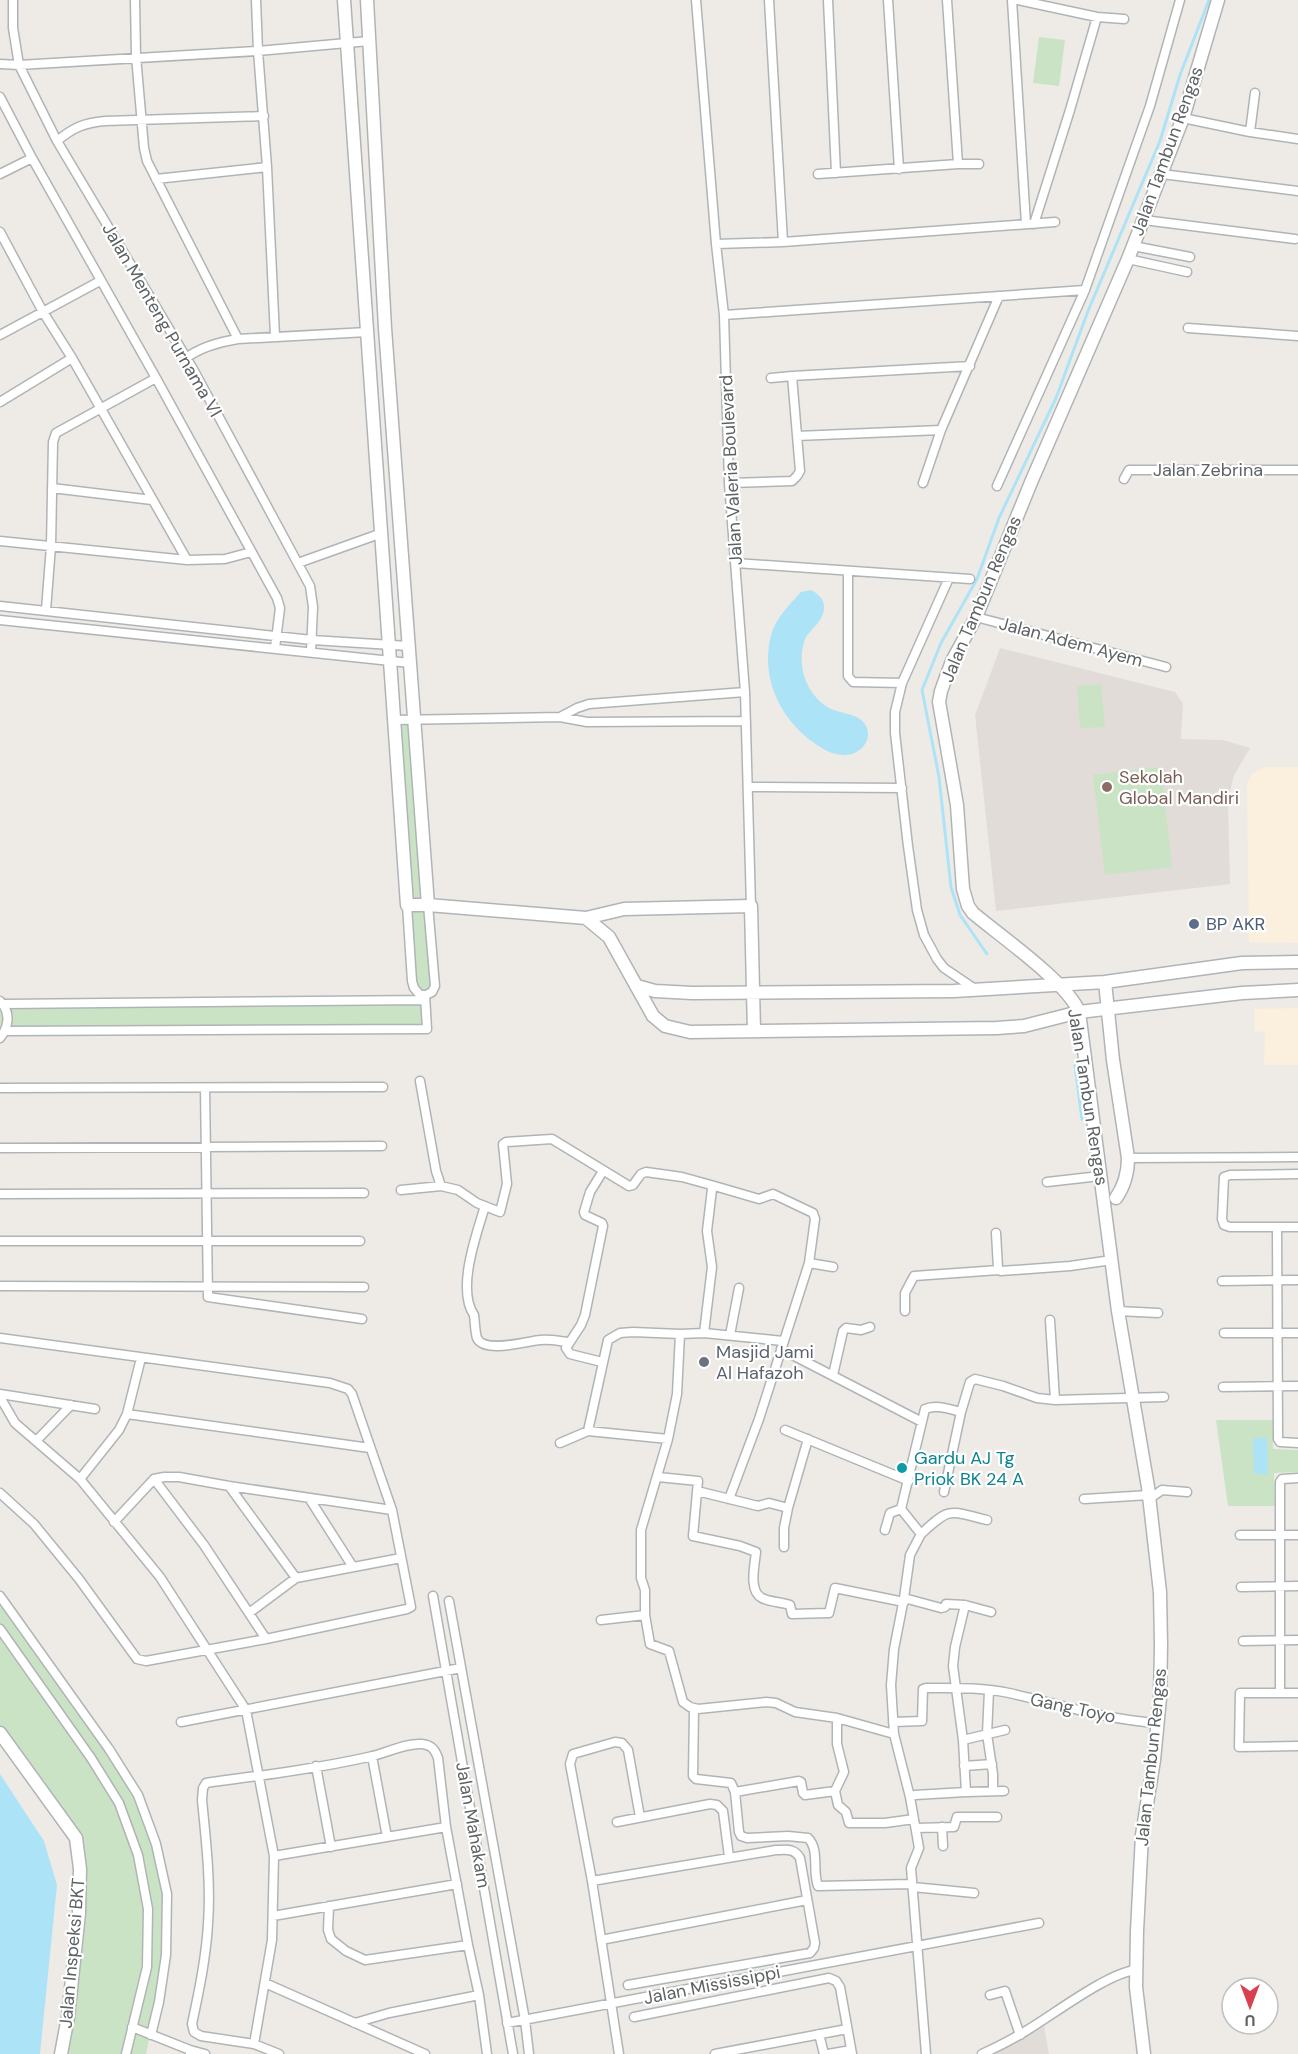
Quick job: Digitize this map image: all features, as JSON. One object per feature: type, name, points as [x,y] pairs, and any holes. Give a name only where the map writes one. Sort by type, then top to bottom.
[{"type":"street","name":"Jalan Menteng Purnama VI","points":[[13,0],[16,64],[57,141],[186,358],[310,586],[313,598],[311,651]]},
{"type":"street","points":[[135,0],[136,56],[147,161],[238,339]]},
{"type":"street","points":[[256,0],[275,336]]},
{"type":"street","points":[[344,0],[412,981],[414,988],[425,998],[426,1029],[3,1034],[8,1017],[2,1003],[425,998],[435,986],[386,342],[367,0]]},
{"type":"street","name":"Jalan Valeria Boulevard","points":[[696,0],[724,315],[729,483],[745,692],[751,906]]},
{"type":"street","points":[[769,0],[783,242]]},
{"type":"street","points":[[828,0],[836,173]]},
{"type":"street","points":[[888,0],[899,169]]},
{"type":"street","points":[[947,0],[958,164]]},
{"type":"street","points":[[1012,0],[1030,224]]},
{"type":"street","points":[[1018,0],[1097,17],[1124,19]]},
{"type":"street","points":[[997,486],[1085,290],[1150,106],[1180,0]]},
{"type":"street","name":"Jalan Tambun Rengas","points":[[1144,2054],[1131,1970],[1142,1835],[1154,1760],[1150,1723],[1161,1645],[1160,1592],[1128,1397],[1118,1311],[1108,1261],[1100,1176],[1079,1012],[1071,996],[973,914],[968,906],[963,889],[956,796],[939,702],[952,661],[976,617],[1032,480],[1144,220],[1183,118],[1218,0]]},
{"type":"street","points":[[1030,224],[1070,110],[1097,17]]},
{"type":"street","points":[[0,64],[258,51],[369,41]]},
{"type":"street","points":[[1250,132],[1256,93]]},
{"type":"street","name":"Jalan Menteng Purnama VI","points":[[0,97],[279,604],[275,648]]},
{"type":"street","points":[[57,141],[74,128],[89,123],[264,116]]},
{"type":"street","points":[[1183,118],[1298,139]]},
{"type":"street","points":[[0,174],[32,158]]},
{"type":"street","points":[[818,174],[979,164]]},
{"type":"street","points":[[156,179],[267,167]]},
{"type":"street","points":[[1162,174],[1298,191]]},
{"type":"street","points":[[1144,220],[1295,239]]},
{"type":"street","points":[[716,244],[783,242],[1055,222]]},
{"type":"street","points":[[0,232],[43,312],[72,358],[187,560]]},
{"type":"street","points":[[1133,246],[1190,257]]},
{"type":"street","points":[[1128,259],[1187,272]]},
{"type":"street","points":[[0,335],[100,280]]},
{"type":"street","points":[[724,315],[1085,290]]},
{"type":"street","points":[[923,483],[941,430],[999,296]]},
{"type":"street","points":[[1188,328],[1298,336]]},
{"type":"street","points":[[186,358],[196,351],[222,342],[275,336],[368,337],[386,342]]},
{"type":"street","points":[[0,402],[72,358]]},
{"type":"street","points":[[771,378],[970,366]]},
{"type":"street","points":[[729,483],[792,481],[800,471],[792,376]]},
{"type":"street","points":[[46,610],[51,546],[54,436],[156,378]]},
{"type":"street","points":[[797,436],[941,430]]},
{"type":"street","name":"Jalan Zebrina","points":[[1124,479],[1130,470],[1298,470]]},
{"type":"street","points":[[52,488],[152,500]]},
{"type":"street","points":[[298,563],[382,533]]},
{"type":"street","points":[[0,541],[187,560],[225,559],[250,552]]},
{"type":"street","points":[[736,562],[970,579]]},
{"type":"street","points":[[848,571],[848,676],[854,682],[902,683]]},
{"type":"street","points":[[949,578],[902,683],[895,712],[895,733],[917,910],[924,935],[944,968],[975,989]]},
{"type":"street","points":[[0,606],[312,640],[408,646]]},
{"type":"street","name":"Jalan Adem Ayem","points":[[976,617],[1166,667]]},
{"type":"street","points":[[0,620],[410,663]]},
{"type":"street","points":[[560,717],[590,704],[745,692]]},
{"type":"street","points":[[394,720],[560,717],[587,722],[746,721]]},
{"type":"street","points":[[749,787],[902,788]]},
{"type":"street","points":[[407,905],[586,918],[624,909],[751,906],[754,1031]]},
{"type":"street","points":[[586,918],[609,937],[652,1016],[665,1026],[690,1032],[997,1028],[1024,1026],[1079,1012],[1242,993],[1298,990]]},
{"type":"street","points":[[637,986],[669,992],[975,989],[1105,982],[1242,963],[1298,962]]},
{"type":"street","name":"Jalan Tambun Rengas","points":[[1105,982],[1113,1060],[1128,1158],[1125,1184],[1116,1198]]},
{"type":"street","points":[[420,1082],[436,1171],[441,1186]]},
{"type":"street","points":[[0,1088],[383,1088]]},
{"type":"street","points":[[205,1088],[208,1297],[362,1319]]},
{"type":"street","points":[[401,1190],[441,1186],[458,1190],[484,1206],[499,1212],[507,1184],[503,1146],[506,1142],[552,1139],[631,1186],[641,1174],[646,1172],[682,1177],[759,1199],[773,1194],[813,1212],[815,1219],[809,1263],[729,1499]]},
{"type":"street","points":[[0,1148],[382,1146]]},
{"type":"street","points":[[1128,1158],[1298,1157]]},
{"type":"street","points":[[602,1362],[570,1354],[566,1348],[585,1315],[603,1224],[584,1214],[590,1191],[603,1171]]},
{"type":"street","points":[[1298,1174],[1224,1177],[1222,1219],[1224,1225],[1230,1227],[1298,1227]]},
{"type":"street","points":[[1047,1182],[1100,1176]]},
{"type":"street","points":[[704,1332],[712,1267],[707,1231],[711,1185]]},
{"type":"street","points":[[0,1194],[364,1193]]},
{"type":"street","points":[[484,1206],[471,1256],[468,1294],[477,1338],[489,1345],[542,1340],[568,1342]]},
{"type":"street","points":[[1277,1227],[1278,1439],[1280,1442],[1298,1443]]},
{"type":"street","points":[[996,1233],[999,1270]]},
{"type":"street","points":[[0,1241],[360,1241]]},
{"type":"street","points":[[905,1311],[905,1293],[914,1276],[1071,1266],[1108,1261]]},
{"type":"street","points":[[809,1263],[833,1267]]},
{"type":"street","points":[[1222,1281],[1298,1280]]},
{"type":"street","points":[[0,1286],[364,1287]]},
{"type":"street","points":[[730,1335],[739,1288]]},
{"type":"street","points":[[1118,1311],[1158,1313]]},
{"type":"street","points":[[1050,1320],[1056,1400]]},
{"type":"street","points":[[833,1375],[843,1331],[846,1328],[861,1330],[870,1328]]},
{"type":"street","points":[[588,1431],[608,1340],[620,1334],[633,1332],[680,1334],[704,1332],[782,1345],[922,1422]]},
{"type":"street","points":[[1224,1333],[1298,1333]]},
{"type":"street","points":[[680,1334],[677,1394],[669,1439],[641,1530],[641,1576],[645,1590],[645,1614],[650,1644],[669,1651],[683,1702],[694,1709],[776,1703],[795,1712],[837,1718],[894,1734]]},
{"type":"street","points":[[0,1338],[342,1386],[348,1389],[352,1394],[392,1510],[410,1608],[266,1639],[146,1661],[137,1659],[72,1569],[34,1524],[0,1493]]},
{"type":"street","points":[[80,1479],[119,1430],[127,1414],[141,1358]]},
{"type":"street","points":[[944,1492],[961,1412],[970,1382],[974,1379],[1037,1398],[1056,1400],[1164,1397]]},
{"type":"street","points":[[1223,1387],[1298,1386]]},
{"type":"street","points":[[0,1396],[95,1409]]},
{"type":"street","points":[[0,1396],[15,1423],[80,1479],[160,1577],[246,1710],[274,1856],[272,1940],[254,2044]]},
{"type":"street","points":[[36,1442],[71,1405]]},
{"type":"street","points":[[901,1509],[925,1409],[927,1407],[942,1408],[961,1412]]},
{"type":"street","points":[[127,1414],[370,1448]]},
{"type":"street","points":[[785,1430],[909,1481]]},
{"type":"street","points":[[560,1443],[588,1431],[669,1439]]},
{"type":"street","points":[[784,1547],[784,1528],[788,1508],[808,1439]]},
{"type":"street","points":[[114,1522],[154,1479],[179,1477],[392,1510]]},
{"type":"street","points":[[658,1477],[698,1482],[693,1536],[740,1546],[755,1552],[754,1585],[758,1595],[763,1599],[790,1605],[792,1614],[829,1613],[835,1588],[941,1608],[946,1604],[965,1605],[991,1612]]},
{"type":"street","points":[[1280,1693],[1282,1479],[1298,1478]]},
{"type":"street","points":[[154,1479],[204,1545],[266,1639]]},
{"type":"street","points":[[229,1486],[296,1578]]},
{"type":"street","points":[[1084,1499],[1145,1497],[1162,1490],[1188,1492]]},
{"type":"street","points":[[697,1491],[758,1506],[769,1503],[788,1508]]},
{"type":"street","points":[[309,1498],[353,1567]]},
{"type":"street","points":[[885,1530],[890,1513],[901,1509]]},
{"type":"street","points":[[901,1509],[921,1534]]},
{"type":"street","points":[[926,2054],[911,1867],[919,1848],[910,1797],[894,1734],[891,1685],[894,1649],[910,1555],[921,1534],[940,1516],[952,1512],[987,1520]]},
{"type":"street","points":[[1240,1535],[1298,1534]]},
{"type":"street","points":[[249,1613],[296,1578],[401,1558]]},
{"type":"street","points":[[1241,1587],[1298,1586]]},
{"type":"street","points":[[0,1596],[132,1785],[156,1844],[167,1894],[166,1955],[151,2035]]},
{"type":"street","name":"Jalan Mahakam","points":[[433,1596],[513,2054]]},
{"type":"street","name":"Jalan Mahakam","points":[[449,1601],[525,2020],[529,2054]]},
{"type":"street","points":[[965,1605],[955,1647],[954,1666],[963,1740],[966,1792]]},
{"type":"street","points":[[601,1620],[645,1614]]},
{"type":"street","points":[[0,1629],[91,1758],[119,1803],[138,1855],[148,1909],[147,1967],[126,2054]]},
{"type":"street","points":[[1243,1641],[1298,1640]]},
{"type":"street","points":[[181,1722],[461,1668]]},
{"type":"street","name":"Gang Toyo","points":[[893,1722],[922,1721],[923,1689],[955,1688],[1007,1692],[1082,1712],[1150,1723]]},
{"type":"street","points":[[989,1691],[987,1734],[992,1764],[993,1791]]},
{"type":"street","points":[[1298,1693],[1240,1693],[1239,1747],[1298,1746]]},
{"type":"street","points":[[694,1709],[693,1776],[696,1779],[731,1783],[735,1792],[737,1822],[741,1836],[747,1838],[788,1836],[808,1838],[814,1845],[818,1886],[913,1885],[974,1893]]},
{"type":"street","points":[[837,1718],[837,1744],[844,1772],[835,1791],[838,1804],[846,1812],[849,1823],[914,1823],[955,1827],[957,1817],[997,1817]]},
{"type":"street","points":[[963,1740],[1005,1730]]},
{"type":"street","name":"Jalan Inspeksi BKT","points":[[0,1733],[76,1838],[80,1869],[79,1913],[68,2017],[61,2054]]},
{"type":"street","points":[[619,2054],[592,1881],[570,1764],[573,1754],[615,1742],[622,1743],[628,1750],[640,1817]]},
{"type":"street","points":[[279,2054],[254,2044],[201,2036],[194,2032],[192,2025],[208,1924],[209,1882],[203,1788],[206,1783],[372,1756],[418,1744],[429,1746],[436,1751],[438,1758],[446,1827],[479,1995],[488,2054]]},
{"type":"street","points":[[372,1756],[387,1837]]},
{"type":"street","points":[[964,1766],[992,1764]]},
{"type":"street","points":[[316,1766],[331,1846]]},
{"type":"street","points":[[735,1792],[798,1781],[801,1782],[803,1794],[835,1791]]},
{"type":"street","points":[[910,1797],[1004,1791]]},
{"type":"street","points":[[617,1822],[710,1804],[717,1805],[723,1811],[729,1857]]},
{"type":"street","points":[[274,1856],[446,1827]]},
{"type":"street","points":[[942,1827],[943,1846]]},
{"type":"street","points":[[592,1881],[776,1850],[792,1850],[800,1858],[815,1943],[810,1953],[628,1985]]},
{"type":"street","points":[[273,1916],[457,1884]]},
{"type":"street","points":[[601,1940],[807,1900]]},
{"type":"street","points":[[328,1906],[328,1930],[331,1939],[346,1951],[365,1959],[468,1945]]},
{"type":"street","name":"Jalan Mississippi","points":[[507,2023],[1039,1923]]},
{"type":"street","points":[[982,2054],[1020,2035],[1103,1983],[1131,1970]]},
{"type":"street","points":[[634,2017],[829,1978],[836,1981],[840,1987],[851,2052],[826,2054],[819,2034]]},
{"type":"street","points":[[265,1983],[425,2054]]},
{"type":"street","points":[[990,1995],[1005,1991],[1020,2035]]},
{"type":"street","points":[[355,2023],[389,2013],[479,1995]]},
{"type":"street","points":[[132,2027],[190,2052],[205,2054]]},
{"type":"street","points":[[715,2054],[847,2029]]},
{"type":"shaded area","name":"Sekolah Global Mandiri","points":[[1000,648],[1175,692],[1183,704],[1181,739],[1223,740],[1250,748],[1234,775],[1228,800],[1230,884],[996,911],[975,715]]},
{"type":"shaded area","points":[[1264,767],[1298,767],[1298,943],[1249,942],[1247,784],[1252,774]]},
{"type":"shaded area","points":[[1298,1008],[1298,1065],[1264,1065],[1265,1032],[1254,1031],[1255,1009]]},
{"type":"shaded area","points":[[1044,2026],[1049,2054],[995,2054]]},
{"type":"green space","points":[[1039,37],[1065,40],[1059,86],[1033,83]]},
{"type":"green space","points":[[1101,684],[1105,727],[1080,728],[1077,686]]},
{"type":"green space","points":[[413,719],[435,973],[430,994],[414,988],[395,720]]},
{"type":"green space","points":[[1161,767],[1172,867],[1105,875],[1093,775]]},
{"type":"green space","points":[[425,1000],[427,1029],[6,1031],[0,1038],[0,1001]]},
{"type":"green space","points":[[1216,1420],[1273,1420],[1273,1449],[1298,1450],[1298,1472],[1274,1473],[1275,1506],[1228,1506]]},
{"type":"green space","points":[[0,1596],[138,1795],[167,1894],[166,1955],[146,2054],[60,2054],[69,2005],[76,1838],[0,1733]]},
{"type":"water","points":[[811,590],[820,597],[824,609],[818,623],[805,640],[802,654],[803,671],[816,698],[827,707],[857,717],[865,724],[868,730],[866,742],[857,752],[851,754],[830,752],[795,727],[777,699],[771,683],[768,649],[774,626],[801,592]]},
{"type":"water","points":[[1253,1438],[1267,1438],[1268,1474],[1254,1474]]},
{"type":"water","points":[[0,1774],[44,1841],[57,1885],[40,2054],[0,2054]]},
{"type":"waterway","points":[[987,954],[960,915],[951,887],[939,777],[922,690],[941,643],[977,579],[999,518],[1056,398],[1088,311],[1160,141],[1180,75],[1209,0]]},
{"type":"waterway","points":[[1075,1065],[1082,1119]]},
{"type":"place","name":"Sekolah Global Mandiri","points":[[1107,787]]},
{"type":"place","name":"BP AKR","points":[[1194,924]]},
{"type":"place","name":"Masjid Jami Al Hafazoh","points":[[704,1362]]},
{"type":"place","name":"Gardu AJ Tg Priok BK 24 A","points":[[902,1468]]}]
